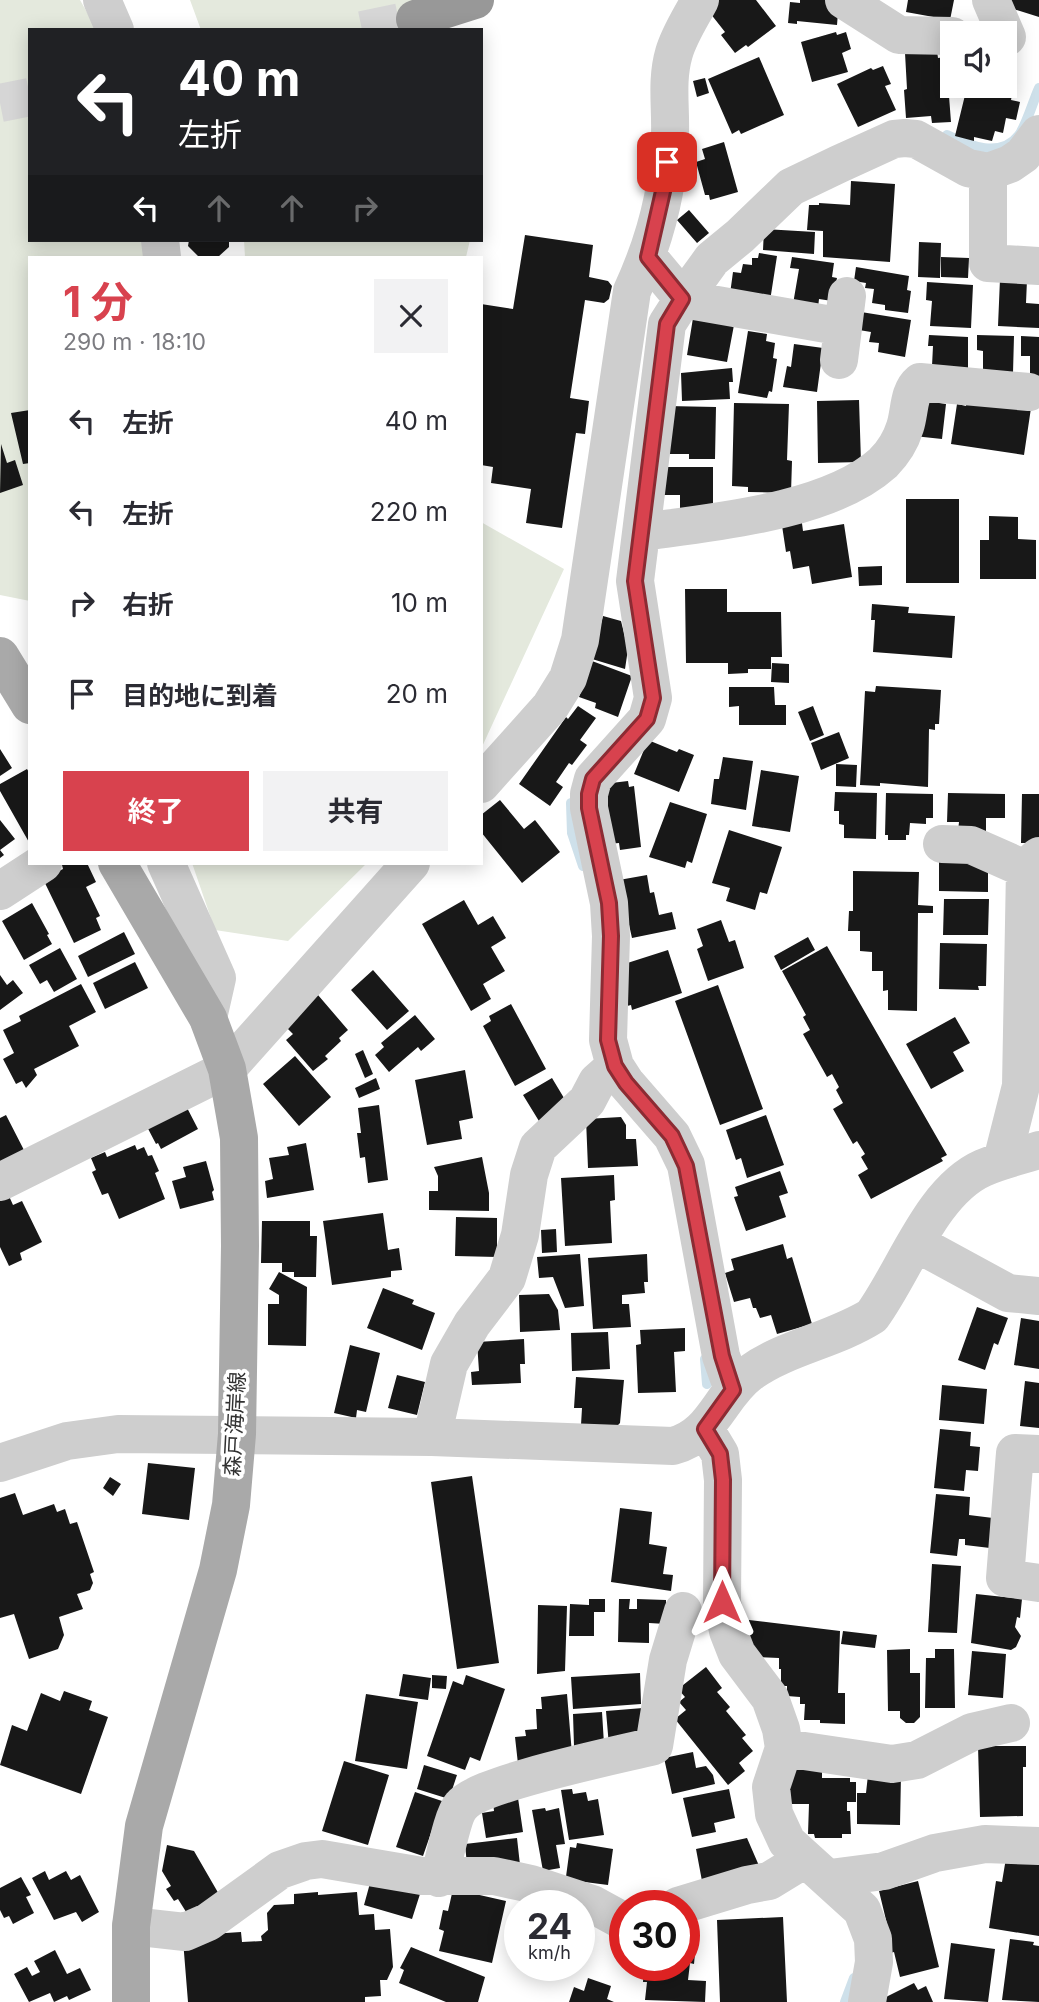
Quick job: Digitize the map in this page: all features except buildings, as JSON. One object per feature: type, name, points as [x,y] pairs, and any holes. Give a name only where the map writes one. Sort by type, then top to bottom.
[{"type":"highway","points":[[415,19],[475,0]]},
{"type":"main road","name":"森戸海岸線","points":[[118,865],[208,1018],[227,1069],[239,1138],[237,1434],[231,1505],[218,1570],[144,1825],[131,1926],[131,2002]]},
{"type":"street","points":[[102,0],[114,28]]},
{"type":"street","points":[[483,782],[550,707],[568,678],[580,640],[632,291],[651,260],[664,187],[670,136],[670,84],[674,53],[700,0]]},
{"type":"street","points":[[844,0],[900,34],[940,36]]},
{"type":"street","points":[[991,0],[1006,21]]},
{"type":"street","points":[[432,1437],[449,1364],[472,1324],[507,1279],[520,1236],[529,1175],[538,1147],[587,1101],[606,1073],[611,936],[609,903],[589,808],[589,794],[593,779],[647,719],[653,698],[635,581],[667,324],[680,296],[712,259],[791,187],[879,145],[894,139],[916,139],[968,168],[988,172],[1010,164],[1023,155],[1039,134]]},
{"type":"street","points":[[988,172],[988,263],[1039,266]]},
{"type":"street","points":[[651,260],[680,296],[843,327]]},
{"type":"street","points":[[642,532],[758,515],[852,485],[883,463],[898,445],[906,425],[914,388],[920,382],[1029,392]]},
{"type":"street","points":[[942,844],[971,845],[1032,863],[1021,1086],[1002,1161]]},
{"type":"street","points":[[0,891],[40,865]]},
{"type":"street","points":[[167,865],[216,978],[208,1018]]},
{"type":"street","points":[[0,1182],[227,1069],[409,865]]},
{"type":"street","points":[[606,1073],[626,1083],[672,1136],[683,1157],[722,1356],[733,1390]]},
{"type":"street","points":[[0,1463],[67,1441],[118,1434],[432,1437],[673,1446],[686,1442],[705,1429],[733,1390],[748,1375],[766,1363],[855,1328],[872,1316],[941,1201],[961,1182],[981,1169],[1039,1150]]},
{"type":"street","points":[[916,1243],[1008,1293],[1039,1296]]},
{"type":"street","points":[[705,1429],[720,1454],[723,1480],[722,1602],[728,1631],[737,1654],[770,1698],[781,1729],[784,1748],[771,1787],[774,1814],[787,1842],[862,1910],[873,1939],[874,1962],[867,2002]]},
{"type":"street","points":[[1039,1454],[1016,1453],[1004,1578],[1039,1583]]},
{"type":"street","points":[[439,1878],[458,1808],[468,1798],[497,1786],[654,1746],[668,1660],[683,1611]]},
{"type":"street","points":[[784,1748],[892,1764],[917,1760],[972,1732],[1011,1723]]},
{"type":"street","points":[[700,1899],[813,1866],[884,1871],[935,1853],[985,1844],[1039,1846]]},
{"type":"street","points":[[131,1926],[185,1932],[208,1922],[280,1870],[306,1861],[323,1859],[439,1878],[494,1876],[531,1884],[592,1904],[609,1913]]},
{"type":"shaded area","points":[[0,0],[80,0],[96,28],[28,28],[28,242],[172,242],[176,256],[28,256],[28,601],[0,595]]},
{"type":"shaded area","points":[[190,0],[413,0],[433,28],[200,28]]},
{"type":"shaded area","points":[[244,242],[470,242],[466,256],[245,256]]},
{"type":"shaded area","points":[[483,523],[564,569],[483,745]]},
{"type":"shaded area","points":[[193,865],[365,865],[288,941],[215,930]]},
{"type":"waterway","points":[[947,135],[984,148],[1003,147],[1019,135],[1039,88]]},
{"type":"waterway","points":[[571,803],[572,833],[583,866]]},
{"type":"waterway","points":[[705,1359],[707,1384]]},
{"type":"waterway","points":[[845,2002],[854,1978]]},
{"type":"tunnel","points":[[372,28],[415,19]]},
{"type":"tunnel","points":[[0,103],[28,97]]},
{"type":"route","points":[[667,162],[648,257],[682,299],[667,324],[635,581],[653,698],[647,719],[593,779],[589,808],[609,903],[611,936],[608,1040],[615,1066],[626,1083],[680,1149],[686,1166],[722,1356],[733,1390],[705,1429],[720,1454],[723,1480],[722,1602]]}]
